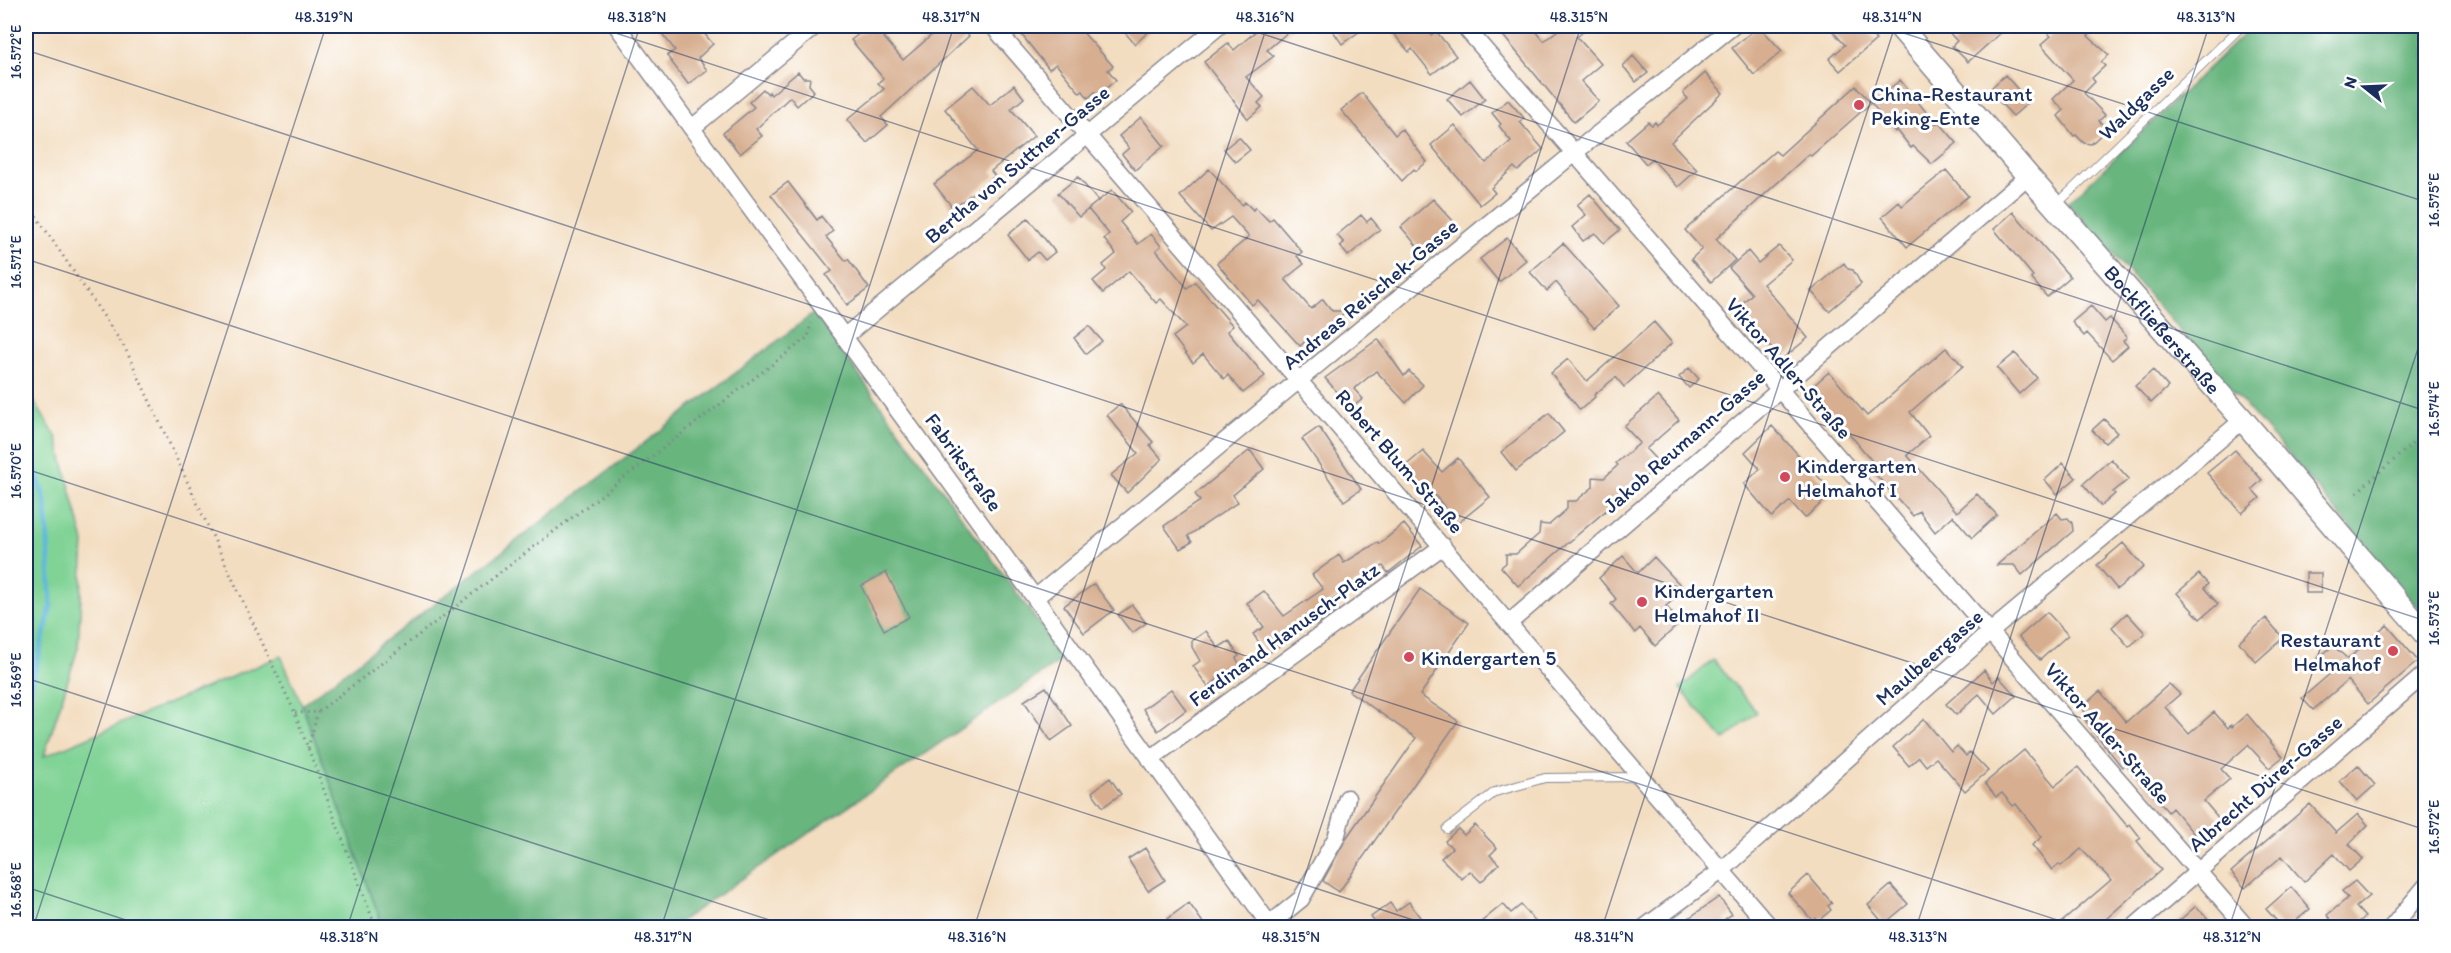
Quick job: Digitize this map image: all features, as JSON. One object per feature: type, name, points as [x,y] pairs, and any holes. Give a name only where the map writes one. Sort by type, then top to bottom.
[{"type":"main road","name":"Bockfließerstraße","points":[[1899,26],[2028,177],[2243,420],[2426,635]]},
{"type":"street","name":"Fabrikstraße","points":[[617,26],[1035,598],[1269,926]]},
{"type":"street","points":[[692,128],[814,26]]},
{"type":"street","name":"Robert Blum-Straße","points":[[993,26],[1771,927]]},
{"type":"street","name":"Bertha von Suttner-Gasse","points":[[844,337],[1219,26]]},
{"type":"street","name":"Viktor Adler-Straße","points":[[1464,26],[1989,633],[2247,927]]},
{"type":"street","name":"Andreas Reischek-Gasse","points":[[1035,598],[1574,153],[1733,26]]},
{"type":"street","name":"Jakob Reumann-Gasse","points":[[1509,623],[1778,389],[2028,177]]},
{"type":"street","name":"Maulbeergasse","points":[[1644,927],[1721,871],[1989,633],[2243,420]]},
{"type":"street","name":"Ferdinand Hanusch-Platz","points":[[1150,759],[1443,546]]},
{"type":"street","name":"Albrecht Dürer-Gasse","points":[[2133,927],[2426,673]]},
{"type":"street","points":[[1269,926],[1301,899],[1336,838],[1347,798]]},
{"type":"street","points":[[2391,927],[2426,886]]},
{"type":"lane","name":"Waldgasse","points":[[2055,206],[2242,26]]},
{"type":"lane","points":[[1447,829],[1495,792],[1545,778],[1641,777]]},
{"type":"path","points":[[26,201],[125,348],[295,713],[375,927]]},
{"type":"path","points":[[295,713],[318,712],[808,337],[811,323]]},
{"type":"path","points":[[2357,492],[2426,432]]},
{"type":"path","points":[[308,748],[318,712]]},
{"type":"green space","points":[[2252,26],[2425,26],[2425,617],[2295,462],[2068,203]]},
{"type":"green space","points":[[814,313],[1064,658],[672,927],[383,927],[302,705]]},
{"type":"green space","points":[[26,389],[57,438],[84,542],[78,648],[44,756],[281,656],[302,705],[383,927],[26,927]]},
{"type":"green space","points":[[1713,660],[1757,712],[1724,740],[1680,688]]},
{"type":"building","points":[[656,26],[698,26],[713,44],[698,58],[707,70],[688,84],[667,56],[675,50]]},
{"type":"building","points":[[869,26],[874,26],[903,60],[942,26],[960,26],[969,36],[881,117],[888,125],[867,143],[847,120],[884,89],[878,83],[883,78],[851,40]]},
{"type":"building","points":[[1031,26],[1067,26],[1067,28],[1080,29],[1113,66],[1108,70],[1116,80],[1098,95],[1095,92],[1088,98],[1083,91],[1080,93],[1056,64],[1049,69],[1021,34]]},
{"type":"building","points":[[1119,26],[1155,26],[1135,44]]},
{"type":"building","points":[[1262,26],[1295,26],[1267,50],[1274,56],[1246,77],[1264,97],[1258,103],[1262,107],[1248,119],[1204,62],[1228,43],[1234,50]]},
{"type":"building","points":[[1340,26],[1367,26],[1342,44],[1333,31]]},
{"type":"building","points":[[1387,26],[1423,26],[1431,35],[1436,31],[1456,56],[1432,74],[1412,49],[1409,52]]},
{"type":"building","points":[[1508,26],[1532,26],[1544,41],[1563,26],[1590,26],[1577,37],[1601,64],[1581,81],[1599,101],[1574,122],[1501,33]]},
{"type":"building","points":[[1759,26],[1782,51],[1754,75],[1732,48]]},
{"type":"building","points":[[1828,26],[1863,26],[1876,40],[1840,71],[1829,59],[1845,45]]},
{"type":"building","points":[[1943,26],[2008,26],[1968,62],[1952,46],[1957,41]]},
{"type":"building","points":[[2058,26],[2098,26],[2088,36],[2109,55],[2101,62],[2105,66],[2092,78],[2095,82],[2084,93],[2105,115],[2099,121],[2107,129],[2091,144],[2084,143],[2076,135],[2074,136],[2058,116],[2064,110],[2053,99],[2073,80],[2041,45],[2051,36],[2048,34]]},
{"type":"building","points":[[1633,56],[1648,73],[1636,82],[1623,66]]},
{"type":"building","points":[[798,72],[803,78],[810,78],[809,85],[814,91],[797,106],[790,97],[756,129],[762,136],[740,154],[723,133],[754,107],[749,102],[763,89],[771,95]]},
{"type":"building","points":[[1705,73],[1723,93],[1671,142],[1697,170],[1678,187],[1652,159],[1646,164],[1626,141],[1648,122],[1652,125],[1655,122],[1657,125],[1688,99],[1683,93]]},
{"type":"building","points":[[2005,75],[2029,102],[2013,116],[1990,89]]},
{"type":"building","points":[[1470,80],[1485,99],[1463,117],[1447,99]]},
{"type":"building","points":[[1900,80],[1936,124],[1939,122],[1957,143],[1932,164],[1913,146],[1911,148],[1897,130],[1895,132],[1872,104]]},
{"type":"building","points":[[1014,85],[1024,98],[1011,109],[1034,136],[991,171],[995,176],[953,208],[934,184],[978,150],[945,109],[973,86],[990,105]]},
{"type":"building","points":[[1856,86],[1871,103],[1811,156],[1809,154],[1716,239],[1735,260],[1711,282],[1691,259],[1702,249],[1685,230],[1775,151],[1780,155]]},
{"type":"building","points":[[1362,93],[1395,135],[1402,129],[1427,162],[1416,171],[1414,169],[1402,181],[1341,110]]},
{"type":"building","points":[[1508,100],[1524,118],[1520,122],[1543,149],[1518,171],[1514,167],[1491,188],[1495,193],[1480,205],[1431,145],[1455,125],[1486,163],[1511,141],[1492,113]]},
{"type":"building","points":[[1141,117],[1164,146],[1135,170],[1122,154],[1129,148],[1119,136]]},
{"type":"building","points":[[1239,137],[1250,150],[1235,162],[1224,149]]},
{"type":"building","points":[[1209,169],[1242,205],[1245,202],[1253,210],[1255,207],[1269,221],[1273,218],[1302,252],[1297,256],[1304,264],[1285,279],[1311,309],[1323,299],[1332,311],[1347,311],[1310,341],[1308,339],[1300,346],[1258,300],[1252,305],[1217,263],[1249,237],[1231,217],[1211,231],[1180,196]]},
{"type":"building","points":[[1946,170],[1968,196],[1907,247],[1882,217],[1899,202],[1902,206]]},
{"type":"building","points":[[1078,177],[1098,201],[1079,217],[1058,193]]},
{"type":"building","points":[[788,182],[817,220],[821,216],[833,231],[826,237],[846,261],[848,259],[869,288],[847,305],[826,275],[832,271],[771,195]]},
{"type":"building","points":[[1112,190],[1131,212],[1120,222],[1138,244],[1151,234],[1161,246],[1156,250],[1187,288],[1195,282],[1233,326],[1227,331],[1265,376],[1243,393],[1228,375],[1224,379],[1203,354],[1193,363],[1173,337],[1186,327],[1161,299],[1156,303],[1129,271],[1103,293],[1093,281],[1106,270],[1103,265],[1116,254],[1104,239],[1109,234],[1088,209]]},
{"type":"building","points":[[1590,194],[1620,230],[1604,243],[1595,233],[1583,241],[1572,227],[1586,215],[1577,205]]},
{"type":"building","points":[[1433,199],[1454,222],[1438,236],[1440,239],[1423,253],[1401,227]]},
{"type":"building","points":[[2013,212],[2070,277],[2047,297],[2031,278],[2033,276],[1994,229]]},
{"type":"building","points":[[1361,215],[1367,222],[1371,218],[1380,229],[1348,256],[1340,246],[1344,243],[1337,235]]},
{"type":"building","points":[[1028,218],[1055,252],[1045,260],[1038,252],[1028,260],[1008,235]]},
{"type":"building","points":[[1507,238],[1526,260],[1499,282],[1480,259]]},
{"type":"building","points":[[1563,243],[1619,306],[1594,328],[1556,282],[1547,291],[1530,272]]},
{"type":"building","points":[[1779,246],[1792,260],[1763,284],[1808,338],[1781,360],[1737,308],[1752,294],[1729,268],[1748,251],[1758,263]]},
{"type":"building","points":[[1844,263],[1848,269],[1853,270],[1861,284],[1829,311],[1811,291]]},
{"type":"building","points":[[2091,306],[2105,322],[2110,318],[2127,337],[2123,341],[2128,346],[2112,360],[2087,333],[2084,336],[2072,322]]},
{"type":"building","points":[[1654,322],[1672,343],[1624,387],[1616,377],[1580,410],[1551,373],[1568,359],[1587,381]]},
{"type":"building","points":[[1089,326],[1102,341],[1086,354],[1074,338]]},
{"type":"building","points":[[1378,339],[1404,376],[1409,371],[1423,385],[1406,403],[1376,371],[1354,389],[1363,399],[1351,408],[1325,378]]},
{"type":"building","points":[[1946,348],[1963,366],[1910,412],[1929,436],[1907,455],[1957,512],[1977,494],[1997,515],[1972,538],[1953,516],[1935,532],[1919,511],[1913,516],[1867,465],[1872,461],[1833,414],[1828,418],[1806,392],[1829,372],[1867,416]]},
{"type":"building","points":[[2015,353],[2037,378],[2019,394],[1997,368]]},
{"type":"building","points":[[1689,368],[1699,379],[1689,388],[1679,377]]},
{"type":"building","points":[[2153,370],[2168,387],[2151,403],[2135,386]]},
{"type":"building","points":[[1658,396],[1679,420],[1646,449],[1660,464],[1518,586],[1501,567],[1506,563],[1506,554],[1516,554],[1539,534],[1540,524],[1549,525],[1567,509],[1567,501],[1576,501],[1593,487],[1593,477],[1604,478],[1618,465],[1616,463],[1640,443],[1624,426]]},
{"type":"building","points":[[1120,404],[1153,442],[1150,445],[1162,459],[1127,493],[1111,475],[1138,453],[1107,415]]},
{"type":"building","points":[[1549,413],[1564,432],[1516,471],[1501,452]]},
{"type":"building","points":[[2104,419],[2117,433],[2105,443],[2092,430]]},
{"type":"building","name":"Kindergarten Helmahof I","points":[[1772,426],[1833,493],[1805,518],[1790,501],[1772,517],[1744,484],[1760,469],[1745,452]]},
{"type":"building","points":[[1319,427],[1361,489],[1344,501],[1302,439]]},
{"type":"building","points":[[1250,450],[1264,469],[1233,495],[1238,502],[1188,536],[1192,542],[1180,549],[1164,526],[1200,501],[1195,494]]},
{"type":"building","points":[[2235,450],[2262,480],[2252,489],[2260,498],[2242,513],[2207,473]]},
{"type":"building","points":[[1423,451],[1442,472],[1458,458],[1490,497],[1458,523],[1433,493],[1428,497],[1403,468]]},
{"type":"building","points":[[2111,459],[2129,479],[2101,506],[2083,484]]},
{"type":"building","points":[[2063,463],[2076,478],[2057,494],[2045,480]]},
{"type":"building","points":[[2057,513],[2062,519],[2068,518],[2072,523],[2073,531],[2022,575],[2014,565],[1997,565]]},
{"type":"building","points":[[1404,524],[1422,546],[1388,573],[1383,566],[1347,590],[1327,604],[1334,613],[1316,625],[1314,623],[1267,654],[1253,634],[1264,627],[1247,603],[1264,591],[1284,616],[1323,589],[1312,575],[1339,555],[1344,563],[1378,542],[1379,544]]},
{"type":"building","points":[[2123,543],[2144,567],[2117,589],[2097,565]]},
{"type":"building","name":"Kindergarten Helmahof II","points":[[1623,556],[1638,573],[1654,557],[1685,590],[1666,606],[1680,623],[1655,646],[1640,628],[1635,633],[1611,604],[1616,599],[1599,578]]},
{"type":"building","points":[[886,572],[909,617],[884,630],[861,586]]},
{"type":"building","points":[[2306,573],[2321,573],[2321,593],[2306,593]]},
{"type":"building","points":[[2199,574],[2208,584],[2204,588],[2218,604],[2200,619],[2177,593]]},
{"type":"building","points":[[1094,584],[1114,610],[1084,633],[1064,606]]},
{"type":"building","points":[[1420,589],[1469,623],[1420,695],[1458,721],[1339,892],[1323,881],[1347,837],[1416,738],[1349,691]]},
{"type":"building","points":[[1132,605],[1146,623],[1132,633],[1118,615]]},
{"type":"building","points":[[2047,612],[2068,635],[2040,660],[2019,637]]},
{"type":"building","points":[[2127,613],[2145,633],[2129,647],[2112,627]]},
{"type":"building","points":[[2266,618],[2283,638],[2256,662],[2239,642]]},
{"type":"building","points":[[2387,625],[2418,661],[2368,704],[2348,680],[2313,710],[2302,698],[2332,672],[2318,658],[2333,646],[2348,659]]},
{"type":"building","points":[[1206,631],[1218,648],[1229,641],[1239,656],[1236,658],[1242,668],[1225,679],[1223,675],[1208,687],[1193,666],[1200,661],[1192,647],[1192,641]]},
{"type":"building","points":[[1984,670],[1993,682],[1999,677],[2016,696],[1996,714],[1979,694],[1956,715],[1946,704]]},
{"type":"building","points":[[2169,684],[2180,694],[2165,707],[2189,734],[2214,712],[2228,728],[2247,714],[2283,757],[2269,768],[2248,745],[2221,769],[2230,779],[2204,801],[2222,822],[2200,841],[2172,808],[2168,812],[2126,764],[2122,767],[2084,719],[2088,715],[2081,708],[2100,691],[2126,722]]},
{"type":"building","points":[[1046,687],[1072,726],[1051,741],[1024,701]]},
{"type":"building","points":[[1171,689],[1186,710],[1158,731],[1143,709]]},
{"type":"building","points":[[1924,719],[1951,752],[1957,746],[1966,756],[1970,752],[1988,771],[1965,791],[1936,758],[1926,766],[1919,757],[1909,766],[1893,747]]},
{"type":"building","points":[[2024,750],[2055,786],[2078,767],[2128,827],[2130,824],[2141,838],[2137,841],[2161,870],[2097,927],[2056,927],[2111,880],[2081,849],[2061,866],[2059,864],[2052,870],[2032,845],[2042,837],[2016,804],[2013,806],[2002,793],[1996,797],[1985,783]]},
{"type":"building","points":[[2358,765],[2375,785],[2357,801],[2340,781]]},
{"type":"building","points":[[1110,778],[1121,794],[1103,807],[1092,792]]},
{"type":"building","points":[[2310,804],[2336,833],[2358,814],[2368,825],[2349,844],[2363,859],[2349,871],[2334,854],[2304,882],[2282,856],[2245,888],[2231,872]]},
{"type":"building","points":[[1475,825],[1497,848],[1490,855],[1499,864],[1481,882],[1470,871],[1462,879],[1441,858],[1452,848],[1445,841],[1458,829],[1464,835]]},
{"type":"building","points":[[1145,848],[1165,880],[1148,891],[1128,859]]},
{"type":"building","points":[[1808,875],[1832,903],[1828,906],[1831,910],[1817,922],[1815,918],[1812,920],[1788,893]]},
{"type":"building","points":[[2355,881],[2369,896],[2356,907],[2365,917],[2353,927],[2337,927],[2327,915],[2348,898],[2342,891]]},
{"type":"building","points":[[1891,885],[1908,904],[1884,924],[1868,905]]},
{"type":"building","points":[[2291,887],[2310,909],[2292,924],[2291,922],[2282,927],[2266,909]]},
{"type":"building","points":[[1719,897],[1732,914],[1724,920],[1729,927],[1676,927]]},
{"type":"building","points":[[1409,902],[1427,927],[1378,927],[1371,917],[1390,903],[1396,911]]},
{"type":"building","points":[[1189,903],[1206,927],[1173,927],[1167,919]]},
{"type":"building","points":[[1503,904],[1511,913],[1521,905],[1540,927],[1475,927]]},
{"type":"building","points":[[2196,906],[2216,927],[2172,927]]},
{"type":"waterway","points":[[26,440],[46,504],[51,606],[26,707]]},
{"type":"place","name":"China-Restaurant Peking-Ente","points":[[1859,105]]},
{"type":"place","name":"Kindergarten Helmahof I","points":[[1785,477]]},
{"type":"place","name":"Kindergarten Helmahof II","points":[[1642,602]]},
{"type":"place","name":"Restaurant Helmahof","points":[[2393,651]]},
{"type":"place","name":"Kindergarten 5","points":[[1409,657]]}]
